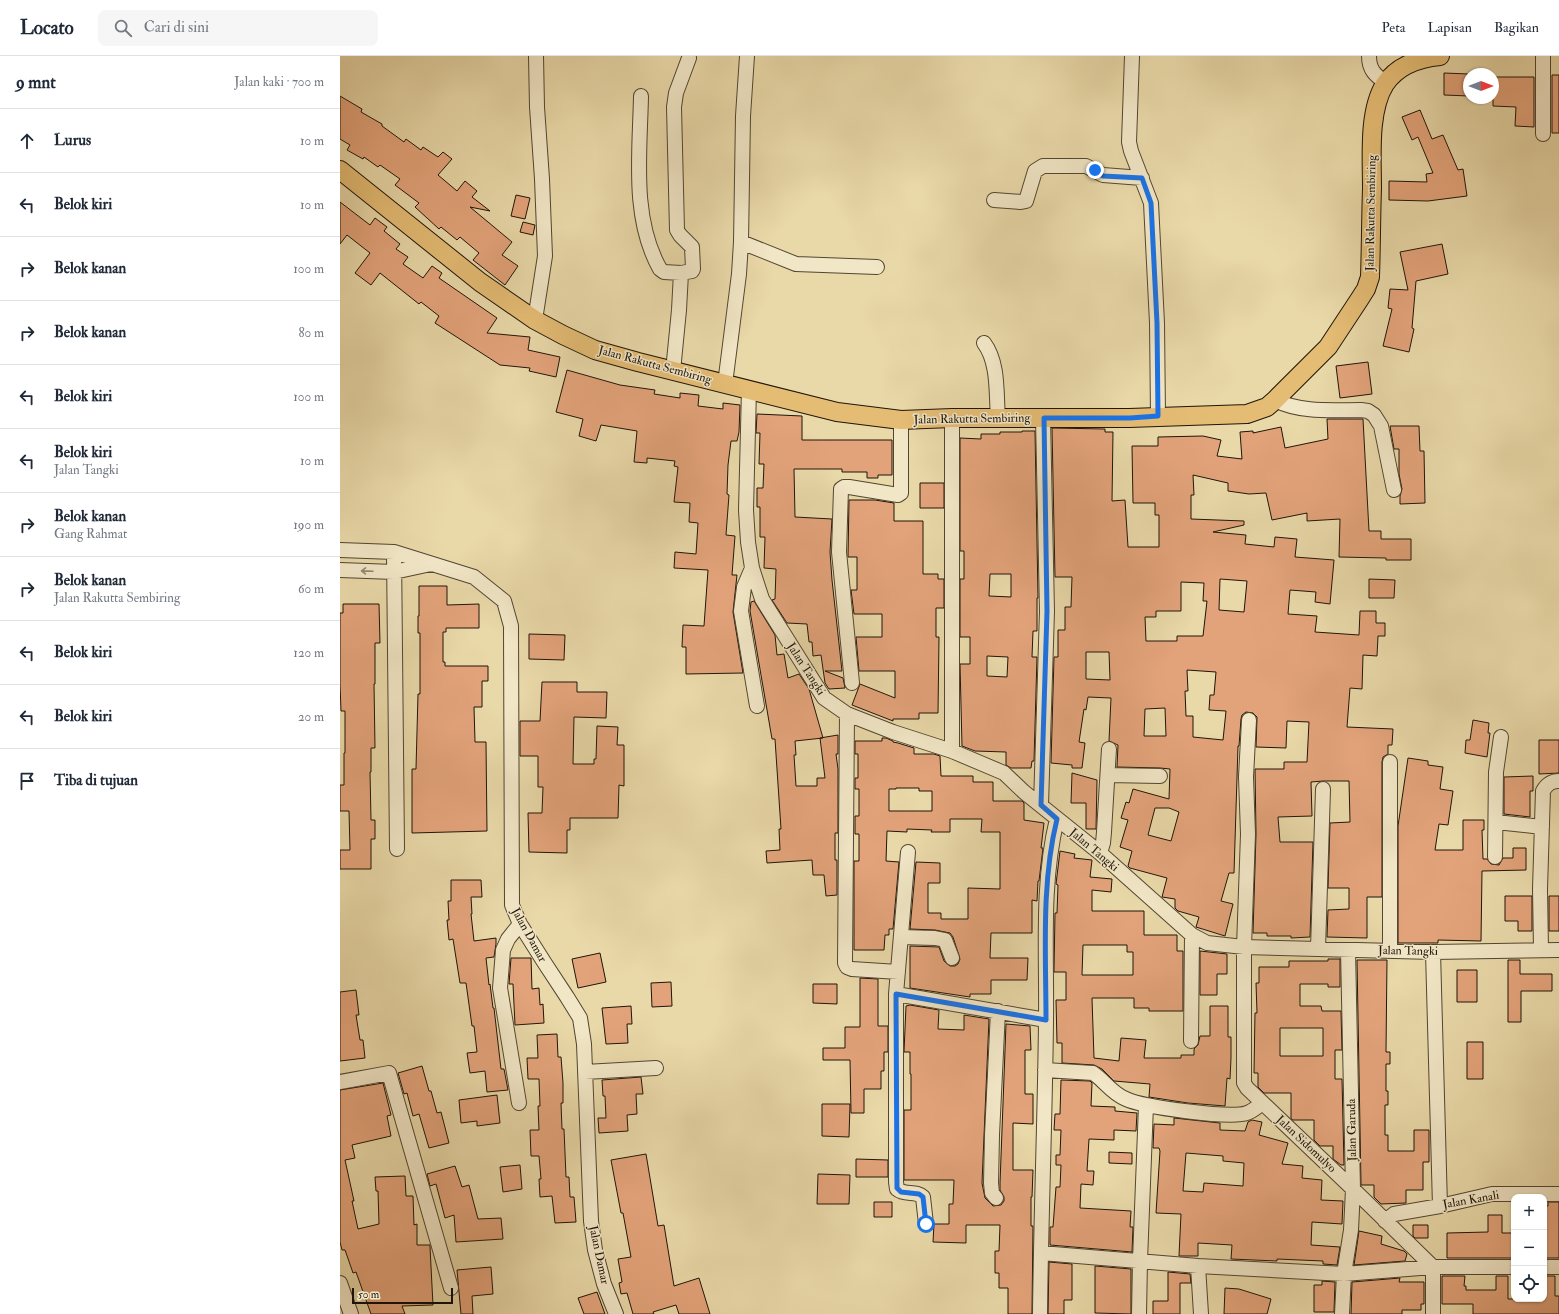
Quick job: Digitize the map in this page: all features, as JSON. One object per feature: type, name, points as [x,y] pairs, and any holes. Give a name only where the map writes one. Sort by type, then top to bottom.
[{"type":"main road","name":"Jalan Rakutta Sembiring","points":[[340,170],[480,282],[535,320],[595,350],[673,371],[837,412],[901,420],[952,418],[1130,418],[1247,414],[1267,407],[1328,347],[1366,288],[1370,277],[1374,118],[1379,98],[1386,83],[1396,72],[1410,63],[1430,57],[1440,56]]},
{"type":"street","points":[[535,320],[545,256],[537,107],[536,56]]},
{"type":"street","points":[[725,384],[739,274],[743,116],[747,56]]},
{"type":"street","points":[[1132,56],[1129,142],[1151,203],[1157,323],[1158,416]]},
{"type":"street","points":[[1369,56],[1370,67],[1373,74],[1386,83]]},
{"type":"street","points":[[1543,56],[1543,134]]},
{"type":"street","points":[[641,96],[639,181],[645,229],[660,269],[664,272],[681,273],[692,271],[692,246],[678,230],[674,99],[689,58]]},
{"type":"street","points":[[994,200],[1026,201],[1035,171],[1043,166],[1086,166],[1103,176],[1142,178]]},
{"type":"street","points":[[741,242],[796,264],[877,267]]},
{"type":"street","points":[[673,371],[681,273]]},
{"type":"street","points":[[984,343],[991,357],[994,369],[998,418]]},
{"type":"street","name":"Jalan Tangki","points":[[749,389],[746,510],[748,542],[752,568],[762,599],[824,698],[847,714],[893,732],[952,751],[1004,773],[1057,819],[1100,853],[1192,935],[1207,942],[1244,947],[1344,950],[1433,952],[1559,950]]},
{"type":"street","points":[[1275,400],[1287,406],[1300,408],[1361,410],[1368,411],[1374,415],[1381,426],[1394,490]]},
{"type":"street","points":[[952,418],[952,751]]},
{"type":"street","points":[[1041,805],[1047,611],[1044,418]]},
{"type":"street","points":[[852,683],[839,552],[841,489],[844,487],[849,487],[898,495],[901,493],[901,420]]},
{"type":"street","name":"Jalan Damar","points":[[340,550],[394,552],[433,564],[474,577],[504,601],[512,626],[512,905],[520,924],[580,1018],[584,1044],[591,1221],[604,1284],[616,1314]]},
{"type":"street","points":[[394,552],[398,849]]},
{"type":"street","name":"Jalan Damar","points":[[340,570],[394,572],[433,564]]},
{"type":"street","points":[[752,568],[744,587],[741,611],[757,706]]},
{"type":"street","points":[[847,714],[845,964],[847,967],[852,969],[898,972]]},
{"type":"street","name":"Jalan Sidomulyo","points":[[1249,720],[1246,777],[1248,834],[1244,947],[1244,1083],[1433,1268]]},
{"type":"street","points":[[1495,857],[1496,772],[1501,737]]},
{"type":"street","points":[[1100,853],[1103,842],[1109,749]]},
{"type":"street","points":[[1390,762],[1390,951]]},
{"type":"street","points":[[1108,775],[1160,776]]},
{"type":"street","points":[[1541,950],[1540,889],[1542,790],[1546,784],[1553,781],[1559,781]]},
{"type":"street","points":[[1318,949],[1323,789]]},
{"type":"street","points":[[1040,1314],[1046,1020],[1046,896],[1051,843],[1057,819]]},
{"type":"street","points":[[1496,822],[1542,826]]},
{"type":"street","points":[[908,852],[896,994],[897,1188],[901,1192],[919,1194],[923,1197],[926,1224]]},
{"type":"street","points":[[519,1103],[500,988],[503,950],[508,939],[520,924]]},
{"type":"street","points":[[1191,1041],[1192,935]]},
{"type":"street","points":[[901,937],[935,938],[945,940],[952,958]]},
{"type":"street","name":"Jalan Garuda","points":[[1342,1314],[1344,1274],[1352,1230],[1354,1189],[1348,950],[1344,950]]},
{"type":"street","points":[[1433,952],[1440,1206]]},
{"type":"street","points":[[896,994],[1046,1020]]},
{"type":"street","points":[[996,1198],[992,1193],[991,1183],[998,1011]]},
{"type":"street","points":[[585,1072],[656,1068]]},
{"type":"street","points":[[1045,1070],[1092,1073],[1110,1090],[1121,1097],[1146,1105],[1205,1113],[1234,1114],[1247,1113],[1263,1103]]},
{"type":"street","points":[[340,1082],[389,1073],[452,1288]]},
{"type":"street","points":[[1140,1314],[1140,1261],[1146,1105]]},
{"type":"street","name":"Jalan Kanali","points":[[1385,1221],[1394,1214],[1440,1206],[1492,1194],[1559,1194]]},
{"type":"street","points":[[1041,1253],[1198,1266],[1344,1274],[1433,1268],[1511,1267]]},
{"type":"street","points":[[1198,1266],[1201,1314]]},
{"type":"street","points":[[1547,1267],[1559,1267]]},
{"type":"street","points":[[1433,1268],[1433,1314]]},
{"type":"street","points":[[340,1283],[351,1314]]},
{"type":"building","points":[[1444,73],[1463,74],[1463,96],[1444,95]]},
{"type":"building","points":[[1552,75],[1559,75],[1559,133],[1552,133]]},
{"type":"building","points":[[1499,77],[1534,77],[1534,127],[1515,126],[1516,107],[1493,106],[1493,104],[1499,104]]},
{"type":"building","points":[[340,96],[362,109],[361,112],[382,124],[382,126],[404,142],[406,139],[421,150],[423,147],[438,157],[443,152],[452,159],[438,175],[457,191],[465,181],[477,191],[472,197],[490,211],[470,207],[512,242],[502,255],[518,266],[505,285],[473,260],[479,253],[460,237],[457,240],[441,227],[439,229],[415,207],[419,203],[395,185],[400,179],[380,165],[378,167],[364,157],[363,159],[347,150],[350,145],[340,139]]},
{"type":"building","points":[[1420,110],[1432,139],[1443,135],[1458,170],[1463,169],[1467,196],[1428,201],[1389,200],[1389,181],[1427,182],[1426,174],[1433,173],[1418,137],[1412,140],[1402,117]]},
{"type":"building","points":[[516,195],[530,198],[525,219],[511,216]]},
{"type":"building","points":[[340,202],[370,225],[375,218],[387,227],[384,231],[400,244],[396,249],[408,257],[403,264],[423,278],[432,266],[442,273],[439,278],[497,318],[487,333],[530,337],[528,350],[560,357],[556,377],[529,371],[530,368],[500,365],[435,323],[439,316],[421,302],[419,304],[380,273],[371,285],[355,273],[370,253],[347,235],[340,244]]},
{"type":"building","points":[[523,222],[535,225],[533,235],[520,232]]},
{"type":"building","points":[[1442,244],[1448,274],[1416,281],[1412,328],[1414,329],[1409,352],[1383,346],[1392,309],[1388,308],[1390,289],[1408,290],[1400,252]]},
{"type":"building","points":[[1368,362],[1372,394],[1340,398],[1336,366]]},
{"type":"building","points":[[567,370],[620,385],[655,390],[654,394],[680,398],[680,393],[699,395],[698,406],[723,409],[723,403],[740,405],[739,432],[737,441],[731,441],[728,465],[727,494],[729,495],[726,535],[735,536],[732,575],[737,575],[733,612],[743,673],[686,674],[686,647],[682,647],[683,625],[704,626],[708,570],[674,568],[675,552],[696,554],[698,523],[689,522],[690,503],[674,502],[678,467],[674,466],[675,461],[647,458],[647,463],[634,462],[637,431],[601,425],[596,441],[579,436],[583,419],[556,412]]},
{"type":"building","points":[[757,414],[802,416],[802,440],[892,440],[892,475],[878,475],[878,478],[867,478],[867,472],[842,472],[842,469],[794,469],[795,517],[832,519],[830,552],[842,671],[825,671],[843,678],[845,688],[829,689],[825,683],[821,655],[813,656],[812,642],[809,642],[807,624],[787,623],[772,600],[775,599],[776,569],[764,568],[765,537],[760,537],[760,507],[757,507],[757,488],[763,488],[764,464],[759,464],[760,433],[756,433]]},
{"type":"building","points":[[1327,419],[1363,419],[1369,531],[1381,531],[1381,539],[1411,539],[1411,560],[1339,557],[1340,519],[1307,521],[1307,513],[1272,520],[1266,493],[1249,494],[1228,491],[1228,483],[1193,475],[1194,495],[1191,495],[1191,519],[1244,521],[1244,525],[1213,532],[1246,535],[1245,544],[1274,547],[1275,537],[1297,539],[1295,557],[1334,560],[1330,604],[1315,602],[1316,592],[1290,590],[1288,614],[1317,616],[1315,632],[1359,635],[1360,611],[1376,611],[1376,623],[1385,623],[1385,636],[1378,636],[1377,656],[1363,655],[1362,689],[1350,688],[1347,727],[1393,729],[1392,745],[1388,745],[1388,754],[1383,757],[1382,762],[1382,897],[1367,897],[1367,938],[1327,937],[1328,910],[1349,909],[1349,888],[1328,888],[1330,823],[1350,822],[1349,781],[1311,782],[1312,816],[1278,817],[1280,842],[1313,842],[1310,937],[1291,938],[1291,936],[1267,936],[1267,933],[1253,933],[1256,834],[1255,769],[1284,769],[1284,762],[1307,762],[1309,722],[1287,721],[1286,748],[1256,747],[1257,717],[1253,713],[1246,712],[1242,715],[1241,719],[1238,746],[1234,873],[1229,873],[1221,901],[1233,904],[1225,936],[1196,927],[1199,917],[1178,911],[1175,908],[1175,899],[1162,897],[1167,878],[1130,868],[1128,866],[1132,851],[1120,847],[1128,820],[1121,818],[1126,802],[1129,803],[1133,789],[1169,799],[1170,769],[1117,767],[1118,745],[1109,741],[1111,698],[1088,697],[1086,710],[1084,709],[1079,742],[1085,743],[1082,768],[1072,768],[1072,765],[1051,763],[1054,657],[1058,657],[1058,630],[1065,630],[1065,607],[1071,607],[1072,577],[1055,577],[1052,428],[1105,429],[1105,432],[1113,432],[1112,501],[1125,500],[1128,547],[1159,547],[1159,515],[1155,515],[1155,503],[1133,503],[1132,446],[1158,446],[1158,437],[1203,436],[1221,440],[1217,456],[1242,459],[1240,432],[1253,431],[1253,433],[1281,427],[1285,448],[1328,439]],"holes":[[[1220,579],[1247,581],[1244,612],[1219,610]],[[1181,582],[1204,583],[1203,601],[1207,601],[1203,636],[1177,636],[1177,641],[1146,641],[1145,617],[1156,617],[1156,611],[1181,611]],[[1086,652],[1109,652],[1110,680],[1086,679]],[[1187,670],[1216,672],[1214,695],[1210,695],[1209,710],[1226,711],[1223,740],[1193,737],[1193,716],[1186,716],[1185,691],[1188,691]],[[1165,708],[1166,736],[1144,736],[1145,709]],[[1155,808],[1169,808],[1179,812],[1171,841],[1148,835]]]},
{"type":"building","points":[[1390,426],[1419,426],[1420,451],[1424,451],[1425,503],[1400,504],[1402,489],[1399,474],[1399,449],[1394,449]]},
{"type":"building","points":[[1035,431],[1038,598],[1037,631],[1033,631],[1032,657],[1037,657],[1034,761],[1032,761],[1031,768],[1011,768],[1006,765],[1006,752],[975,751],[962,746],[960,664],[970,664],[970,637],[960,637],[960,579],[964,579],[964,551],[960,551],[960,438],[981,439],[981,434]],"holes":[[[990,574],[1011,574],[1011,597],[989,596]],[[987,656],[1008,657],[1007,677],[987,676]]]},
{"type":"building","points":[[920,483],[944,483],[944,508],[920,508]]},
{"type":"building","points":[[849,500],[875,500],[894,503],[894,521],[923,521],[923,574],[938,574],[938,579],[944,579],[944,608],[936,608],[936,637],[939,637],[938,713],[919,713],[919,719],[893,719],[893,721],[852,705],[860,684],[895,698],[895,671],[859,671],[856,637],[882,637],[882,614],[854,614],[851,590],[857,590],[857,557],[848,557]]},
{"type":"building","points":[[1369,579],[1395,580],[1394,598],[1369,598]]},
{"type":"building","points":[[419,586],[447,586],[447,605],[479,604],[479,628],[446,628],[446,632],[443,632],[443,662],[445,662],[445,666],[488,666],[488,681],[482,681],[482,707],[474,707],[475,742],[486,742],[487,831],[412,833],[412,769],[416,769],[418,694],[420,694],[420,633],[418,633]]},
{"type":"building","points":[[754,601],[775,635],[777,655],[784,654],[788,678],[799,674],[809,689],[823,738],[838,735],[838,754],[836,754],[838,769],[838,833],[835,833],[837,895],[826,896],[824,875],[813,875],[812,860],[767,863],[766,851],[780,850],[779,829],[781,829],[775,739],[772,739],[750,611],[751,602]],"holes":[[[820,738],[825,778],[817,778],[817,786],[796,786],[794,755],[796,755],[795,741]]]},
{"type":"building","points":[[343,604],[379,604],[380,643],[375,643],[375,748],[371,748],[370,772],[371,820],[375,820],[375,839],[371,839],[371,869],[340,869],[340,850],[350,850],[349,811],[340,811],[340,785],[344,785],[345,753],[345,711],[341,711],[340,684],[340,613],[343,613]]},
{"type":"building","points":[[529,634],[565,635],[564,660],[529,659]]},
{"type":"building","points":[[542,682],[577,682],[577,692],[607,692],[606,718],[574,717],[573,764],[594,764],[594,759],[596,759],[597,726],[618,727],[617,745],[624,745],[624,786],[619,785],[618,818],[570,818],[570,830],[567,830],[567,853],[529,852],[528,813],[542,813],[543,787],[538,787],[538,756],[520,756],[520,721],[540,721]]},
{"type":"building","points":[[1473,720],[1489,723],[1488,733],[1490,733],[1487,757],[1465,753],[1466,740],[1470,740]]},
{"type":"building","points":[[882,738],[886,738],[893,742],[914,748],[914,754],[934,754],[940,756],[941,776],[973,776],[973,782],[993,782],[993,801],[1022,801],[1024,803],[1024,820],[1044,823],[1041,848],[1043,848],[1038,881],[1037,901],[1032,900],[1032,933],[991,933],[990,958],[1028,958],[1027,980],[991,980],[991,994],[970,994],[970,997],[910,988],[910,946],[939,947],[944,961],[950,966],[955,966],[958,964],[960,959],[953,937],[950,933],[935,930],[910,929],[916,862],[940,863],[940,883],[928,883],[928,913],[941,913],[941,919],[968,919],[968,888],[1000,889],[1000,832],[981,832],[982,819],[950,819],[950,832],[931,832],[932,830],[907,829],[907,832],[887,831],[886,861],[899,862],[893,929],[889,929],[889,935],[885,935],[884,950],[854,950],[854,861],[859,861],[859,834],[855,834],[855,816],[859,816],[859,789],[855,789],[855,778],[858,778],[858,754],[855,754],[855,741],[882,741]],"holes":[[[919,788],[919,791],[932,791],[932,811],[889,811],[889,789]]]},
{"type":"building","points":[[1539,740],[1559,740],[1559,773],[1539,774]]},
{"type":"building","points":[[1408,758],[1428,761],[1428,765],[1443,767],[1440,789],[1453,791],[1448,825],[1439,824],[1435,850],[1463,850],[1463,820],[1484,820],[1484,830],[1482,830],[1483,859],[1487,859],[1491,864],[1499,865],[1503,858],[1513,858],[1513,848],[1526,848],[1526,870],[1482,871],[1481,941],[1438,940],[1438,943],[1398,943],[1398,826]]},
{"type":"building","points":[[1072,773],[1097,780],[1096,829],[1086,829],[1086,803],[1071,803]]},
{"type":"building","points":[[1533,776],[1533,791],[1530,791],[1530,817],[1504,814],[1504,777]]},
{"type":"building","points":[[1060,851],[1075,854],[1074,858],[1092,860],[1090,877],[1112,879],[1111,892],[1092,890],[1092,911],[1144,911],[1144,935],[1177,935],[1177,951],[1183,951],[1183,1011],[1149,1011],[1149,1008],[1134,1008],[1134,998],[1092,998],[1094,1058],[1119,1061],[1121,1038],[1146,1040],[1144,1058],[1181,1058],[1181,1055],[1194,1055],[1194,1049],[1198,1045],[1200,1036],[1210,1036],[1210,1006],[1228,1006],[1228,1037],[1231,1037],[1231,1058],[1230,1079],[1227,1078],[1225,1106],[1188,1103],[1149,1097],[1150,1084],[1114,1081],[1102,1069],[1094,1065],[1062,1063],[1062,1043],[1057,1043],[1056,1000],[1066,1000],[1066,972],[1054,972],[1055,913],[1057,913],[1058,885],[1056,884]],"holes":[[[1083,945],[1127,945],[1127,952],[1133,952],[1133,975],[1082,975]]]},
{"type":"building","points":[[451,880],[481,880],[482,897],[471,897],[474,941],[496,938],[494,957],[486,958],[489,985],[490,984],[494,1008],[501,1069],[504,1069],[508,1090],[487,1092],[485,1071],[470,1073],[467,1053],[477,1052],[466,983],[460,983],[453,939],[449,940],[447,920],[449,920],[448,901],[451,901]]},
{"type":"building","points":[[1505,896],[1532,896],[1532,931],[1518,931],[1518,921],[1505,921]]},
{"type":"building","points":[[1549,896],[1559,896],[1559,931],[1549,931]]},
{"type":"building","points":[[1200,951],[1227,954],[1227,974],[1217,974],[1217,995],[1200,995]]},
{"type":"building","points":[[600,953],[606,982],[578,988],[572,959]]},
{"type":"building","points":[[511,958],[531,958],[532,989],[539,988],[540,1005],[543,1004],[544,1023],[515,1025],[513,984],[509,984]]},
{"type":"building","points":[[1328,959],[1340,959],[1340,987],[1328,987],[1328,984],[1300,984],[1300,1006],[1321,1006],[1322,1011],[1341,1011],[1342,1050],[1335,1050],[1335,1079],[1342,1079],[1344,1165],[1341,1165],[1333,1159],[1333,1146],[1320,1146],[1314,1140],[1314,1120],[1291,1119],[1291,1093],[1264,1093],[1258,1087],[1258,1073],[1254,1073],[1255,1013],[1257,1013],[1256,983],[1259,983],[1259,967],[1289,967],[1289,961],[1328,961]],"holes":[[[1280,1028],[1323,1028],[1323,1056],[1280,1056]]]},
{"type":"building","points":[[1357,960],[1387,960],[1386,1052],[1390,1052],[1390,1064],[1386,1064],[1386,1091],[1388,1091],[1388,1105],[1385,1105],[1385,1135],[1388,1135],[1388,1151],[1414,1151],[1414,1130],[1429,1130],[1429,1162],[1423,1162],[1423,1190],[1406,1190],[1406,1203],[1381,1204],[1374,1197],[1374,1185],[1361,1185]]},
{"type":"building","points":[[1508,960],[1520,960],[1520,974],[1552,974],[1552,991],[1521,991],[1521,1022],[1508,1022]]},
{"type":"building","points":[[1457,970],[1477,970],[1477,1002],[1457,1002]]},
{"type":"building","points":[[860,978],[878,979],[878,1026],[888,1026],[888,1052],[884,1052],[884,1071],[881,1071],[881,1089],[864,1089],[864,1113],[851,1113],[850,1060],[823,1060],[823,1048],[845,1048],[845,1027],[860,1027]]},
{"type":"building","points":[[671,982],[672,1006],[652,1007],[651,983]]},
{"type":"building","points":[[813,984],[837,984],[837,1004],[813,1003]]},
{"type":"building","points":[[356,990],[359,1015],[356,1015],[360,1040],[363,1040],[365,1058],[340,1061],[340,992]]},
{"type":"building","points":[[910,1005],[939,1010],[938,1029],[964,1030],[964,1015],[989,1019],[982,1183],[985,1198],[993,1206],[1001,1205],[1004,1201],[1004,1197],[1000,1190],[1000,1183],[1006,1024],[1030,1026],[1031,1050],[1025,1050],[1025,1094],[1033,1094],[1033,1124],[1013,1123],[1013,1170],[1033,1170],[1031,1197],[1031,1226],[1033,1226],[1032,1314],[1008,1314],[1008,1288],[999,1288],[999,1273],[995,1273],[995,1251],[999,1251],[1000,1225],[966,1225],[966,1243],[933,1242],[934,1224],[949,1224],[949,1204],[953,1204],[954,1180],[904,1180],[904,1110],[911,1110],[910,1052],[904,1052],[906,1006]]},
{"type":"building","points":[[631,1006],[632,1024],[627,1024],[628,1043],[606,1044],[602,1008]]},
{"type":"building","points":[[557,1034],[558,1057],[561,1057],[563,1083],[563,1103],[561,1103],[562,1129],[564,1129],[566,1177],[569,1177],[570,1197],[574,1197],[576,1222],[555,1223],[552,1196],[540,1197],[539,1179],[541,1179],[539,1156],[531,1156],[530,1130],[539,1130],[539,1079],[528,1079],[527,1058],[538,1058],[537,1035]]},
{"type":"building","points":[[1467,1042],[1483,1042],[1483,1079],[1467,1079]]},
{"type":"building","points":[[422,1066],[437,1113],[441,1112],[449,1143],[429,1148],[419,1114],[413,1116],[407,1093],[404,1094],[398,1073]]},
{"type":"building","points":[[641,1077],[643,1094],[636,1094],[637,1114],[627,1115],[628,1131],[599,1133],[598,1118],[606,1118],[605,1096],[603,1096],[602,1080]]},
{"type":"building","points":[[1061,1080],[1090,1081],[1092,1083],[1091,1106],[1115,1107],[1115,1111],[1137,1113],[1136,1131],[1114,1130],[1114,1140],[1089,1139],[1087,1171],[1094,1171],[1093,1185],[1081,1184],[1080,1208],[1131,1211],[1130,1227],[1133,1227],[1132,1252],[1050,1245],[1050,1227],[1053,1227],[1056,1187],[1060,1187],[1061,1165],[1056,1165],[1056,1155],[1060,1155],[1061,1130],[1054,1130],[1055,1114],[1060,1114]]},
{"type":"building","points":[[383,1083],[391,1115],[387,1116],[391,1136],[352,1145],[355,1158],[345,1160],[354,1201],[352,1201],[358,1229],[379,1224],[378,1191],[376,1191],[375,1177],[405,1176],[406,1196],[413,1196],[414,1225],[417,1224],[417,1245],[430,1245],[433,1305],[402,1306],[405,1314],[371,1314],[356,1272],[353,1273],[345,1250],[342,1250],[340,1242],[340,1090]]},
{"type":"building","points":[[497,1095],[500,1123],[477,1126],[477,1121],[461,1123],[459,1100]]},
{"type":"building","points":[[822,1104],[850,1104],[849,1137],[822,1136]]},
{"type":"building","points":[[1174,1118],[1220,1123],[1220,1130],[1245,1131],[1248,1122],[1252,1120],[1262,1122],[1259,1135],[1288,1143],[1282,1164],[1303,1166],[1302,1178],[1322,1180],[1321,1200],[1343,1201],[1342,1224],[1312,1222],[1311,1245],[1340,1247],[1337,1265],[1323,1264],[1323,1261],[1231,1259],[1232,1245],[1198,1243],[1198,1256],[1179,1256],[1181,1214],[1156,1213],[1160,1151],[1159,1148],[1153,1148],[1154,1124],[1174,1125]],"holes":[[[1186,1153],[1223,1156],[1223,1161],[1244,1163],[1243,1186],[1204,1183],[1203,1192],[1183,1191]]]},
{"type":"building","points":[[1109,1152],[1132,1153],[1132,1164],[1109,1163]]},
{"type":"building","points":[[646,1154],[658,1226],[664,1225],[674,1286],[699,1278],[710,1314],[679,1314],[676,1305],[653,1312],[654,1314],[633,1314],[627,1293],[621,1294],[619,1283],[622,1282],[618,1259],[631,1257],[611,1160]]},
{"type":"building","points":[[856,1159],[888,1160],[888,1177],[856,1177]]},
{"type":"building","points":[[520,1165],[522,1189],[503,1192],[500,1167]]},
{"type":"building","points":[[455,1166],[462,1187],[469,1185],[478,1219],[501,1218],[503,1239],[456,1242],[454,1215],[445,1218],[436,1184],[430,1186],[427,1174]]},
{"type":"building","points":[[818,1174],[850,1175],[849,1204],[817,1204]]},
{"type":"building","points":[[874,1202],[892,1202],[892,1217],[874,1217]]},
{"type":"building","points":[[1548,1202],[1559,1202],[1559,1258],[1547,1258]]},
{"type":"building","points":[[1488,1215],[1502,1215],[1502,1233],[1511,1233],[1511,1258],[1447,1258],[1447,1233],[1488,1232]]},
{"type":"building","points":[[1413,1225],[1428,1225],[1428,1238],[1415,1238],[1413,1236]]},
{"type":"building","points":[[1359,1231],[1382,1236],[1381,1244],[1404,1251],[1407,1254],[1405,1261],[1354,1265]]},
{"type":"building","points":[[1049,1262],[1072,1264],[1072,1300],[1064,1300],[1064,1314],[1048,1314]]},
{"type":"building","points":[[1095,1266],[1131,1269],[1131,1314],[1095,1313]]},
{"type":"building","points":[[491,1267],[493,1294],[472,1296],[473,1314],[461,1314],[457,1270]]},
{"type":"building","points":[[1168,1272],[1190,1274],[1191,1283],[1180,1283],[1180,1314],[1153,1314],[1153,1301],[1168,1301]]},
{"type":"building","points":[[1442,1276],[1465,1276],[1464,1286],[1466,1286],[1466,1290],[1496,1290],[1496,1276],[1508,1276],[1508,1299],[1511,1299],[1511,1302],[1547,1302],[1547,1276],[1555,1276],[1555,1296],[1559,1296],[1559,1314],[1473,1314],[1473,1304],[1442,1304]]},
{"type":"building","points":[[1400,1278],[1399,1282],[1424,1282],[1424,1304],[1421,1304],[1421,1310],[1402,1310],[1402,1314],[1351,1314],[1352,1282]]},
{"type":"building","points":[[1322,1281],[1335,1282],[1334,1312],[1314,1312],[1314,1285],[1322,1285]]},
{"type":"building","points":[[1225,1288],[1239,1289],[1271,1299],[1267,1314],[1224,1314]]},
{"type":"building","points":[[597,1292],[605,1314],[584,1314],[578,1298]]},
{"type":"route","points":[[926,1224],[925,1204],[923,1197],[919,1194],[898,1191],[896,1182],[896,994],[1046,1020],[1046,896],[1051,843],[1057,819],[1041,805],[1047,611],[1044,418],[1130,418],[1158,416],[1157,323],[1151,203],[1142,178],[1103,176],[1095,170]]}]
